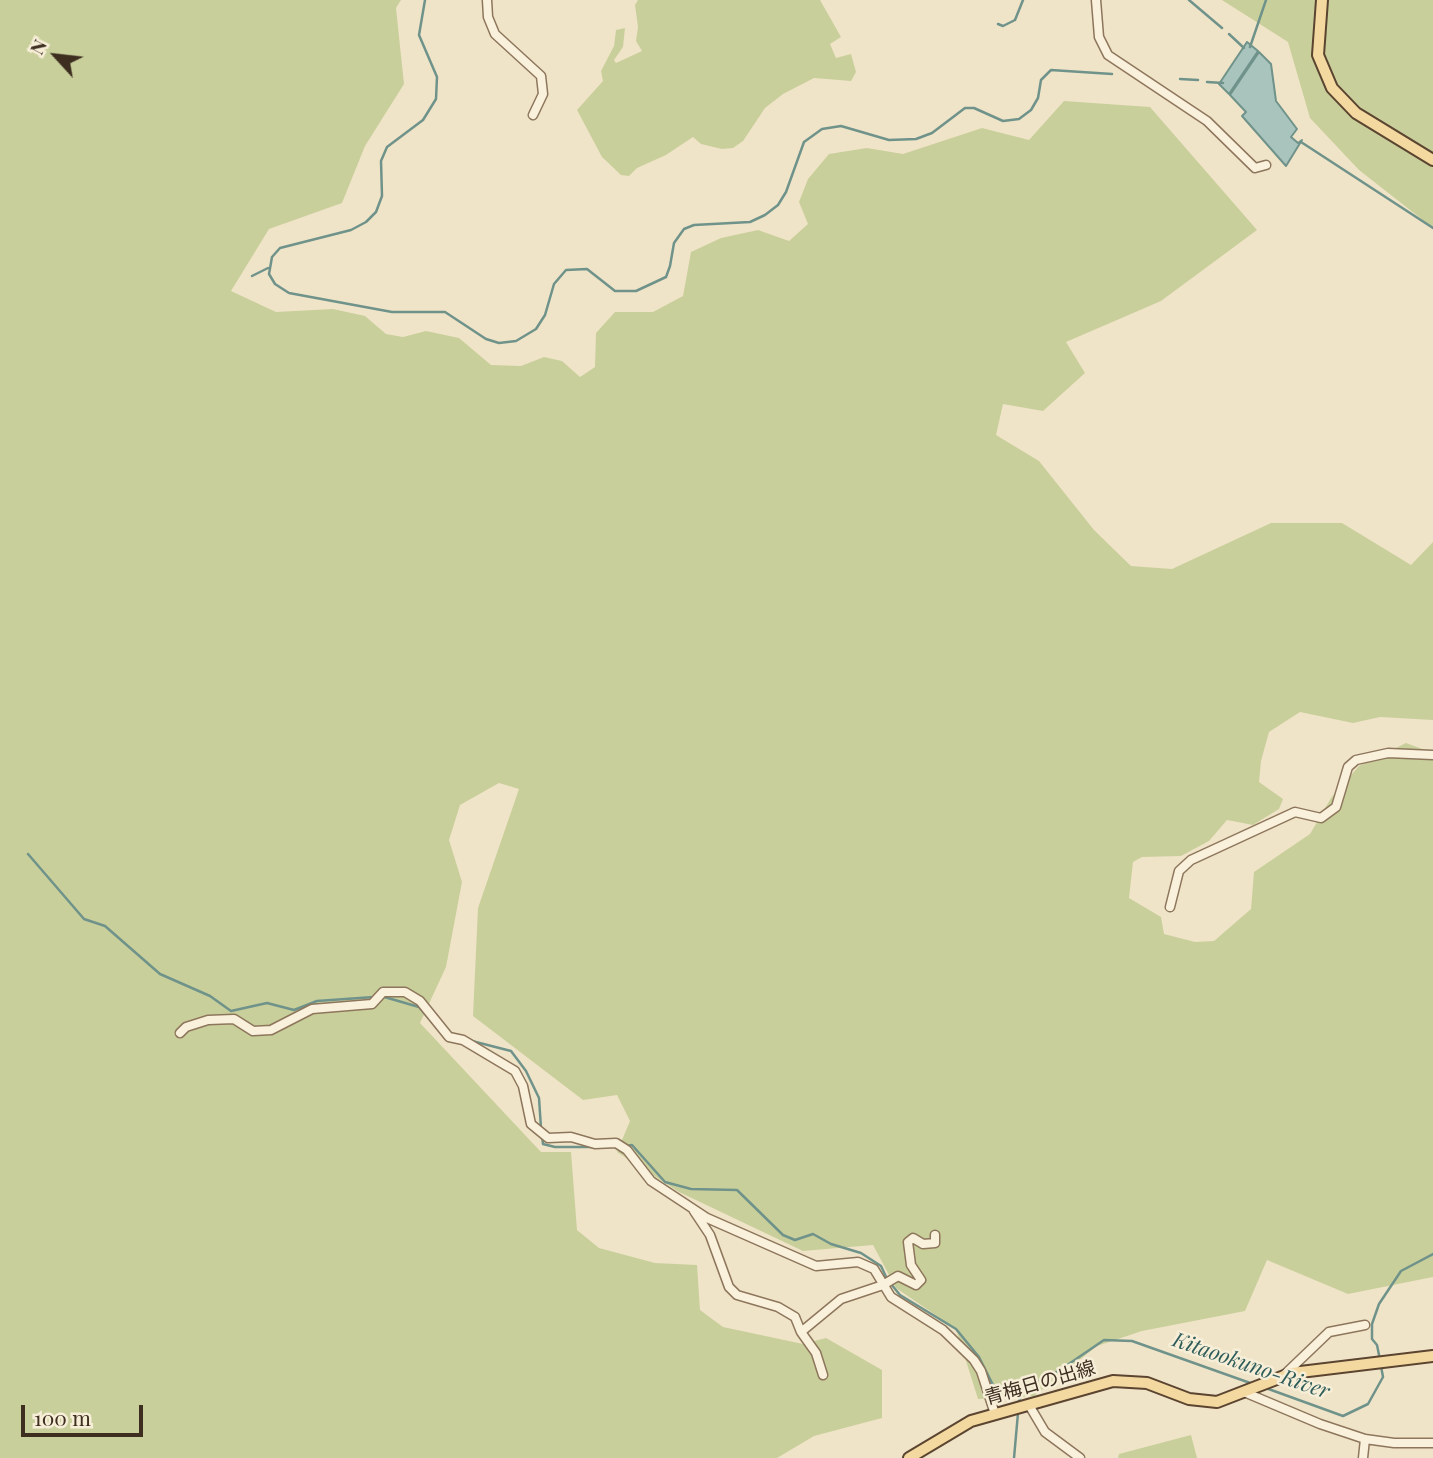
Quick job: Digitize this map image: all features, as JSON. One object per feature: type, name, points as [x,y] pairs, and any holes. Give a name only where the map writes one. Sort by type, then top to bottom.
[{"type":"main road","points":[[1322,0],[1318,55],[1332,88],[1356,113],[1433,160]]},
{"type":"main road","name":"青梅日の出線","points":[[909,1458],[971,1422],[1113,1381],[1157,1385],[1202,1402],[1217,1402],[1282,1377],[1433,1356]]},
{"type":"street","points":[[487,0],[488,17],[495,34],[541,76],[543,94],[533,115]]},
{"type":"street","points":[[1096,0],[1099,37],[1108,55],[1207,121],[1255,168],[1266,165]]},
{"type":"street","points":[[1170,907],[1179,871],[1191,860],[1295,812],[1321,818],[1336,807],[1348,767],[1356,760],[1388,753],[1433,755]]},
{"type":"street","points":[[180,1033],[186,1027],[208,1020],[234,1019],[253,1031],[271,1030],[312,1009],[372,1004],[383,992],[405,992],[420,1001],[449,1038],[463,1040],[514,1071],[523,1086],[531,1124],[543,1135],[553,1139],[571,1137],[595,1144],[615,1143],[632,1156],[651,1181],[706,1218],[816,1266],[866,1263],[874,1269],[891,1297],[939,1326],[966,1351],[981,1371],[995,1415]]},
{"type":"street","points":[[693,1208],[710,1235],[729,1287],[737,1295],[779,1307],[795,1317],[816,1353],[823,1376]]},
{"type":"street","points":[[802,1332],[841,1298],[883,1285],[898,1276],[916,1285],[921,1280],[911,1265],[908,1242],[913,1238],[923,1244],[935,1243],[935,1235]]},
{"type":"street","points":[[1282,1377],[1329,1332],[1365,1325]]},
{"type":"street","points":[[1248,1390],[1320,1424],[1365,1439],[1394,1443],[1433,1443]]},
{"type":"street","points":[[1021,1407],[1045,1432],[1080,1458]]},
{"type":"street","points":[[1363,1458],[1365,1439]]},
{"type":"green space","points":[[0,0],[401,0],[396,8],[404,84],[365,146],[342,203],[269,229],[231,291],[276,312],[333,309],[365,316],[386,334],[403,337],[426,331],[459,338],[491,365],[521,366],[544,357],[562,361],[580,377],[595,367],[596,333],[615,312],[653,312],[683,296],[691,252],[721,238],[758,230],[789,241],[808,224],[799,202],[808,179],[829,154],[867,148],[903,154],[982,128],[1029,140],[1064,101],[1150,107],[1257,230],[1161,301],[1066,342],[1085,373],[1043,411],[1003,404],[996,435],[1039,461],[1094,530],[1131,566],[1172,569],[1271,523],[1342,523],[1411,565],[1433,542],[1433,720],[1380,717],[1353,723],[1300,712],[1269,732],[1261,761],[1259,782],[1283,799],[1279,809],[1253,825],[1227,820],[1209,841],[1181,856],[1142,857],[1133,862],[1129,898],[1161,917],[1164,934],[1195,942],[1214,941],[1251,909],[1254,872],[1310,834],[1331,798],[1359,766],[1406,743],[1433,753],[1433,1277],[1348,1294],[1267,1260],[1245,1311],[1142,1331],[1097,1346],[1034,1396],[978,1399],[956,1329],[896,1288],[873,1245],[803,1251],[679,1192],[617,1152],[630,1121],[617,1095],[583,1100],[473,1016],[478,908],[519,789],[499,783],[460,805],[449,840],[462,882],[446,967],[420,1023],[541,1152],[571,1152],[577,1230],[599,1248],[655,1263],[697,1265],[700,1310],[723,1327],[803,1344],[826,1338],[882,1370],[882,1418],[814,1436],[777,1458],[0,1458]]},
{"type":"green space","points":[[638,0],[820,0],[841,37],[830,44],[836,58],[851,54],[856,72],[851,81],[814,78],[783,94],[765,108],[743,141],[733,148],[722,149],[701,144],[693,137],[666,155],[637,168],[629,176],[621,175],[602,157],[577,110],[603,81],[601,71],[614,46],[616,30],[625,28],[623,47],[614,60],[616,63],[642,51],[636,41],[638,27],[635,5]]},
{"type":"green space","points":[[1222,0],[1433,0],[1433,228],[1359,170],[1310,118],[1288,42]]},
{"type":"green space","points":[[1191,1435],[1197,1458],[1118,1458],[1119,1454]]},
{"type":"water","points":[[1247,42],[1258,51],[1229,94],[1219,84]]},
{"type":"water","points":[[1259,52],[1271,64],[1276,101],[1297,129],[1291,137],[1298,143],[1302,140],[1286,166],[1242,116],[1246,112],[1230,95]]},
{"type":"waterway","points":[[425,0],[419,35],[437,77],[436,99],[423,120],[387,147],[381,161],[382,196],[376,212],[366,222],[351,230],[280,248],[272,257],[269,274],[275,284],[289,293],[392,312],[445,312],[486,339],[499,343],[516,341],[536,329],[545,315],[554,284],[566,270],[587,269],[615,291],[636,291],[666,277],[674,243],[684,229],[694,225],[750,222],[765,215],[778,205],[786,192],[804,142],[822,129],[841,126],[889,140],[916,139],[932,133],[965,108],[974,108],[1003,121],[1019,119],[1031,110],[1038,98],[1041,80],[1051,70],[1112,74]]},
{"type":"waterway","points":[[998,24],[1003,26],[1015,20],[1023,0]]},
{"type":"waterway","points":[[1189,0],[1222,28]]},
{"type":"waterway","points":[[1250,47],[1266,0]]},
{"type":"waterway","points":[[1229,34],[1244,48]]},
{"type":"waterway","points":[[1180,79],[1198,80]]},
{"type":"waterway","points":[[1207,82],[1223,83]]},
{"type":"waterway","points":[[1301,142],[1433,228]]},
{"type":"waterway","points":[[252,276],[268,268]]},
{"type":"waterway","points":[[28,854],[84,919],[105,926],[160,974],[210,996],[231,1011],[267,1003],[294,1010],[317,1001],[374,997]]},
{"type":"waterway","points":[[381,996],[419,1007],[441,1033]]},
{"type":"waterway","points":[[468,1040],[511,1051],[526,1071],[539,1098],[541,1128]]},
{"type":"waterway","points":[[542,1135],[543,1144],[555,1147],[610,1147]]},
{"type":"waterway","points":[[627,1146],[632,1145],[665,1182],[691,1189],[737,1190],[783,1235],[795,1240],[813,1234],[831,1244],[861,1253],[881,1266],[887,1279]]},
{"type":"waterway","name":"Kitaookuno-River","points":[[1380,1360],[1377,1345],[1372,1339],[1372,1324],[1379,1304],[1401,1271],[1433,1254]]},
{"type":"waterway","points":[[891,1284],[900,1295],[956,1329],[979,1357],[993,1385],[1005,1392],[1024,1389]]},
{"type":"waterway","name":"Kitaookuno-River","points":[[1018,1403],[1024,1389],[1060,1370],[1104,1340],[1132,1341],[1253,1384]]},
{"type":"waterway","name":"Kitaookuno-River","points":[[1263,1387],[1343,1416],[1368,1404],[1383,1377],[1381,1366]]},
{"type":"waterway","name":"Kitaookuno-River","points":[[1014,1458],[1018,1413]]}]
